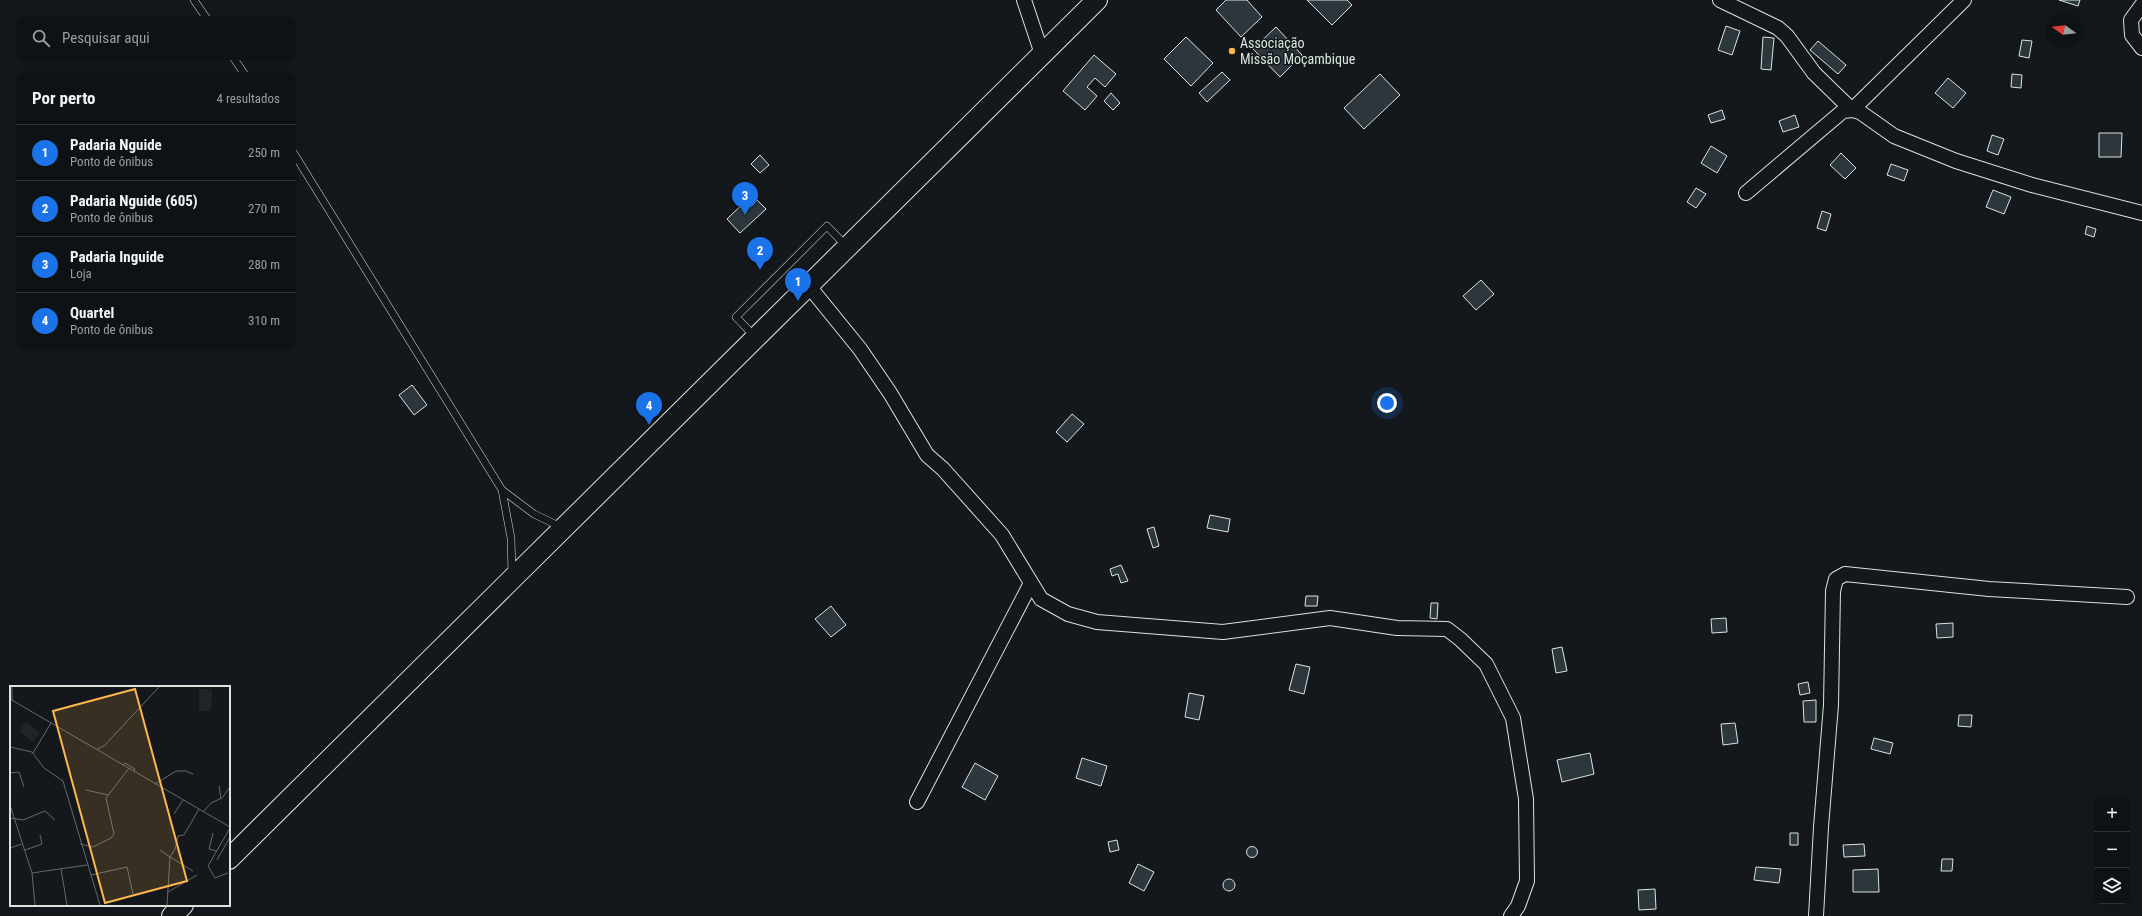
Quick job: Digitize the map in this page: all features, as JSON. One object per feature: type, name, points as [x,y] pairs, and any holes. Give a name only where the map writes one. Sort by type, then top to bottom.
[{"type":"street","points":[[1024,0],[1042,54]]},
{"type":"street","points":[[230,858],[1098,0]]},
{"type":"street","points":[[1720,0],[1778,28],[1787,36],[1814,73],[1852,110]]},
{"type":"street","points":[[1852,110],[1964,0]]},
{"type":"street","points":[[2142,5],[2131,20],[2132,35],[2142,48]]},
{"type":"street","points":[[1746,193],[1842,111],[1852,110],[1860,112],[1894,136],[1956,160],[2032,185],[2142,213]]},
{"type":"street","points":[[808,285],[860,349],[890,392],[928,455],[943,469],[1002,535],[1041,599],[1052,607],[1068,614],[1097,622],[1223,632],[1330,618],[1397,628],[1447,629],[1460,639],[1486,664],[1512,718],[1526,799],[1527,881],[1518,906],[1511,916]]},
{"type":"street","points":[[1816,916],[1821,828],[1832,705],[1833,591],[1836,579],[1845,574],[1989,589],[2127,597]]},
{"type":"street","points":[[917,802],[1031,583]]},
{"type":"street","points":[[172,916],[182,906]]},
{"type":"lane","points":[[194,0],[205,16]]},
{"type":"lane","points":[[235,60],[243,72]]},
{"type":"lane","points":[[296,157],[502,490],[511,538],[512,578]]},
{"type":"lane","points":[[756,337],[736,317],[827,226],[847,247]]},
{"type":"lane","points":[[502,490],[534,514],[563,528]]},
{"type":"building","points":[[1226,0],[1247,0],[1262,17],[1241,37],[1216,10]]},
{"type":"building","points":[[1307,0],[1347,0],[1352,5],[1332,25]]},
{"type":"building","points":[[2059,0],[2080,0],[2078,6]]},
{"type":"building","points":[[1726,26],[1740,31],[1732,55],[1718,50]]},
{"type":"building","points":[[1276,27],[1302,55],[1280,77],[1253,49]]},
{"type":"building","points":[[1186,37],[1213,63],[1191,86],[1164,59]]},
{"type":"building","points":[[1763,37],[1774,38],[1771,70],[1761,69]]},
{"type":"building","points":[[2022,40],[2032,41],[2029,58],[2019,56]]},
{"type":"building","points":[[1818,41],[1846,65],[1838,74],[1810,50]]},
{"type":"building","points":[[1094,55],[1116,74],[1105,87],[1095,78],[1087,87],[1097,96],[1085,110],[1063,91]]},
{"type":"building","points":[[1222,72],[1230,80],[1207,102],[1199,93]]},
{"type":"building","points":[[1380,74],[1400,95],[1364,129],[1344,108]]},
{"type":"building","points":[[2012,74],[2022,75],[2021,88],[2011,87]]},
{"type":"building","points":[[1948,78],[1966,93],[1953,108],[1935,93]]},
{"type":"building","points":[[1111,93],[1120,103],[1113,110],[1104,101]]},
{"type":"building","points":[[1722,110],[1725,119],[1711,123],[1708,115]]},
{"type":"building","points":[[1795,115],[1799,127],[1783,132],[1779,121]]},
{"type":"building","points":[[2099,133],[2122,133],[2121,157],[2099,157]]},
{"type":"building","points":[[1992,135],[2004,139],[1998,155],[1987,151]]},
{"type":"building","points":[[1711,146],[1727,156],[1717,173],[1701,163]]},
{"type":"building","points":[[1841,153],[1856,168],[1845,179],[1830,165]]},
{"type":"building","points":[[760,155],[769,165],[760,173],[751,164]]},
{"type":"building","points":[[1891,164],[1908,170],[1904,181],[1887,175]]},
{"type":"building","points":[[1696,188],[1706,194],[1696,208],[1687,202]]},
{"type":"building","points":[[1993,190],[2011,197],[2004,214],[1986,207]]},
{"type":"building","points":[[752,195],[766,209],[740,233],[727,219]]},
{"type":"building","points":[[1822,211],[1831,214],[1826,231],[1817,228]]},
{"type":"building","points":[[2087,226],[2096,229],[2094,237],[2085,234]]},
{"type":"building","points":[[1481,280],[1494,294],[1476,310],[1463,296]]},
{"type":"building","points":[[412,385],[427,405],[414,415],[399,395]]},
{"type":"building","points":[[1072,414],[1084,424],[1067,442],[1056,432]]},
{"type":"building","points":[[1210,515],[1230,519],[1228,532],[1207,528]]},
{"type":"building","points":[[1154,527],[1159,546],[1153,548],[1147,529]]},
{"type":"building","points":[[1121,565],[1128,581],[1121,583],[1118,574],[1112,576],[1110,569]]},
{"type":"building","points":[[1306,596],[1318,596],[1317,606],[1305,606]]},
{"type":"building","points":[[1431,603],[1438,603],[1437,619],[1430,618]]},
{"type":"building","points":[[831,606],[846,625],[831,637],[815,619]]},
{"type":"building","points":[[1726,618],[1727,632],[1712,633],[1711,619]]},
{"type":"building","points":[[1953,623],[1953,637],[1937,638],[1936,624]]},
{"type":"building","points":[[1562,647],[1567,671],[1556,673],[1552,649]]},
{"type":"building","points":[[1296,664],[1310,667],[1304,694],[1289,690]]},
{"type":"building","points":[[1808,682],[1810,693],[1800,695],[1798,684]]},
{"type":"building","points":[[1189,693],[1204,696],[1199,720],[1185,717]]},
{"type":"building","points":[[1816,700],[1816,722],[1804,722],[1803,701]]},
{"type":"building","points":[[1959,715],[1972,715],[1971,727],[1958,726]]},
{"type":"building","points":[[1735,723],[1738,743],[1723,745],[1721,724]]},
{"type":"building","points":[[1874,738],[1893,743],[1890,754],[1871,749]]},
{"type":"building","points":[[1590,753],[1594,774],[1562,782],[1557,760]]},
{"type":"building","points":[[1082,758],[1107,766],[1101,786],[1076,778]]},
{"type":"building","points":[[975,763],[998,776],[985,800],[962,787]]},
{"type":"building","points":[[1790,833],[1798,833],[1798,845],[1790,845]]},
{"type":"building","points":[[1117,840],[1119,850],[1110,852],[1108,842]]},
{"type":"building","points":[[1864,844],[1865,856],[1844,857],[1843,845]]},
{"type":"building","points":[[1252,846],[1256,848],[1258,852],[1256,856],[1252,858],[1248,856],[1246,852],[1248,848]]},
{"type":"building","points":[[1942,859],[1953,859],[1952,871],[1941,871]]},
{"type":"building","points":[[1138,864],[1154,872],[1144,891],[1129,883]]},
{"type":"building","points":[[1756,867],[1781,869],[1779,883],[1754,880]]},
{"type":"building","points":[[1878,869],[1879,892],[1853,892],[1853,870]]},
{"type":"building","points":[[1227,879],[1231,879],[1235,885],[1231,891],[1227,891],[1223,887],[1223,883]]},
{"type":"building","points":[[1655,889],[1656,909],[1639,910],[1638,890]]},
{"type":"place","name":"Associação Missão Moçambique","points":[[1232,51]]},
{"type":"place","name":"Padaria Inguide","points":[[745,215]]},
{"type":"place","name":"Padaria Nguide (605)","points":[[760,270]]},
{"type":"place","name":"Padaria Nguide","points":[[798,301]]},
{"type":"place","name":"Quartel","points":[[649,425]]}]
